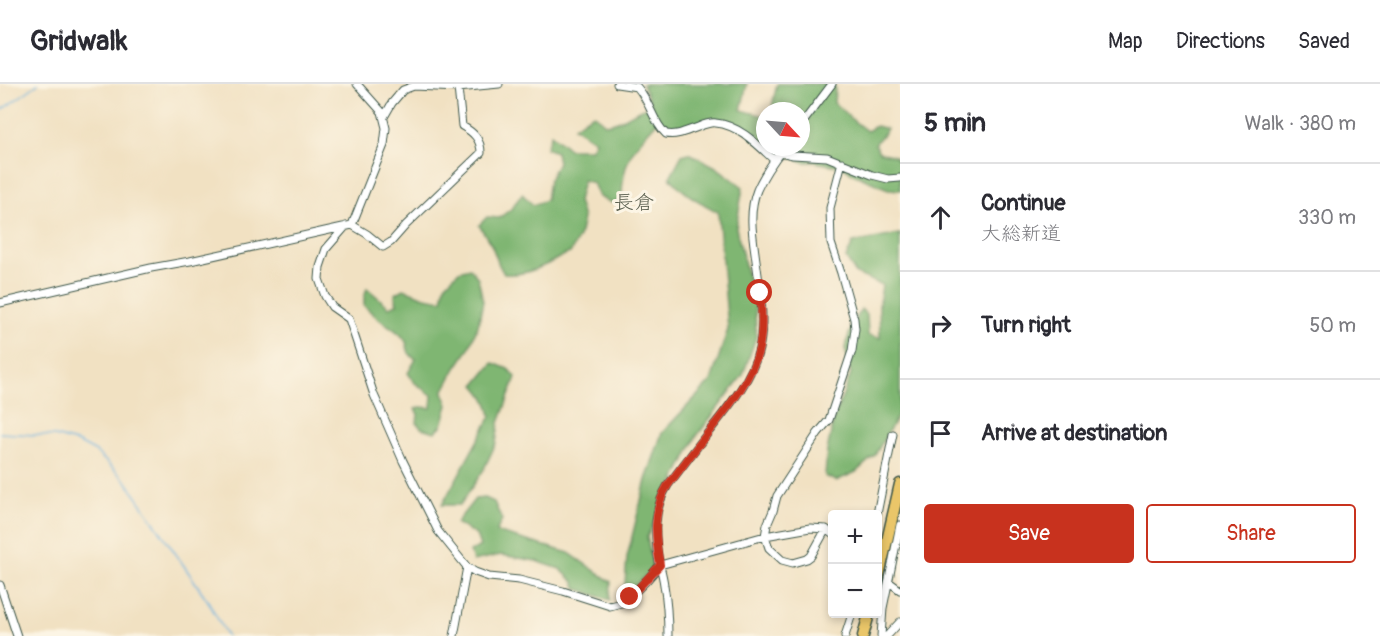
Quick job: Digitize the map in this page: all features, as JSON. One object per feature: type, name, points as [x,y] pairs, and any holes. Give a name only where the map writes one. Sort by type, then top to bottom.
[{"type":"highway","points":[[882,564],[900,484]]},
{"type":"highway","points":[[862,636],[868,618]]},
{"type":"street","points":[[359,84],[382,112],[386,128],[384,145],[349,226],[326,249],[319,279],[332,307],[349,320],[374,394],[438,531],[467,567],[489,577],[519,580],[610,606],[630,597],[660,565],[765,536],[810,528],[828,531]]},
{"type":"street","points":[[384,117],[403,90],[413,85],[458,88],[499,84]]},
{"type":"street","points":[[617,84],[637,87],[643,93],[660,128],[666,134],[682,134],[713,122],[728,125],[746,135],[774,160]]},
{"type":"street","points":[[810,113],[832,84]]},
{"type":"street","points":[[0,303],[349,226],[367,234],[382,247],[391,242],[481,153],[474,133],[462,126],[458,88]]},
{"type":"street","points":[[668,636],[664,583],[655,530],[658,509],[668,485],[744,383],[760,347],[762,319],[752,227],[753,208],[757,191],[768,168],[777,156]]},
{"type":"street","points":[[810,156],[827,157],[888,179],[900,178]]},
{"type":"street","points":[[828,532],[811,556],[793,563],[782,560],[770,548],[765,536],[777,496],[829,420],[852,351],[854,319],[842,273],[831,243],[830,208],[842,162]]},
{"type":"street","points":[[878,510],[893,434]]},
{"type":"street","points":[[881,636],[883,608],[900,525]]},
{"type":"street","points":[[454,636],[467,567]]},
{"type":"street","points":[[889,582],[900,590]]},
{"type":"street","points":[[0,585],[17,636]]},
{"type":"street","points":[[846,636],[851,618]]},
{"type":"street","points":[[887,636],[900,621]]},
{"type":"green space","points":[[642,84],[747,84],[741,110],[756,114],[756,140],[746,128],[713,119],[692,127],[675,128],[658,121],[631,155],[624,174],[622,198],[612,203],[599,197],[593,183],[583,180],[578,201],[583,218],[579,237],[570,253],[529,271],[504,274],[492,246],[479,225],[487,217],[499,218],[511,209],[522,194],[533,205],[546,200],[549,180],[558,162],[556,152],[546,148],[551,134],[569,149],[591,149],[595,141],[574,127],[585,119],[594,114],[605,124],[612,123],[652,106]]},
{"type":"green space","points":[[777,84],[834,84],[834,103],[855,122],[867,131],[876,126],[887,129],[875,144],[879,152],[895,156],[900,164],[900,190],[888,189],[855,175],[844,167],[804,162],[787,156],[810,156],[810,102],[773,102]]},
{"type":"green space","points":[[689,153],[716,167],[743,187],[736,228],[755,307],[756,337],[743,375],[696,437],[647,537],[653,568],[624,597],[627,557],[646,480],[662,433],[711,381],[728,329],[718,212],[698,201],[670,177],[682,155]]},
{"type":"green space","points":[[900,234],[900,401],[898,415],[875,455],[856,472],[836,481],[825,476],[827,451],[834,418],[851,374],[845,348],[850,331],[861,309],[867,315],[868,335],[880,338],[879,306],[882,285],[856,274],[846,258],[853,243]]},
{"type":"green space","points":[[470,268],[478,278],[483,301],[478,326],[468,350],[443,392],[448,405],[442,425],[435,432],[421,428],[417,423],[418,414],[415,409],[431,408],[432,395],[415,383],[408,373],[416,359],[410,354],[400,334],[364,306],[364,297],[367,288],[389,307],[397,304],[395,294],[404,289],[425,297],[442,300],[445,285],[459,271]]},
{"type":"green space","points":[[493,363],[508,369],[516,377],[499,423],[496,443],[483,471],[460,505],[442,505],[491,416],[486,399],[475,385]]},
{"type":"green space","points":[[485,498],[494,502],[502,520],[496,532],[569,553],[611,582],[610,600],[577,589],[574,582],[560,569],[536,561],[501,555],[473,561],[470,552],[480,546],[476,535],[456,523],[475,499]]},
{"type":"waterway","points":[[0,111],[38,84]]},
{"type":"waterway","points":[[0,433],[55,436],[79,443],[96,452],[126,481],[208,601],[227,636]]},
{"type":"district","name":"長倉","points":[[634,202]]},
{"type":"route","points":[[630,597],[660,565],[655,530],[662,495],[729,406],[756,358],[760,347],[762,319],[760,293]]}]
